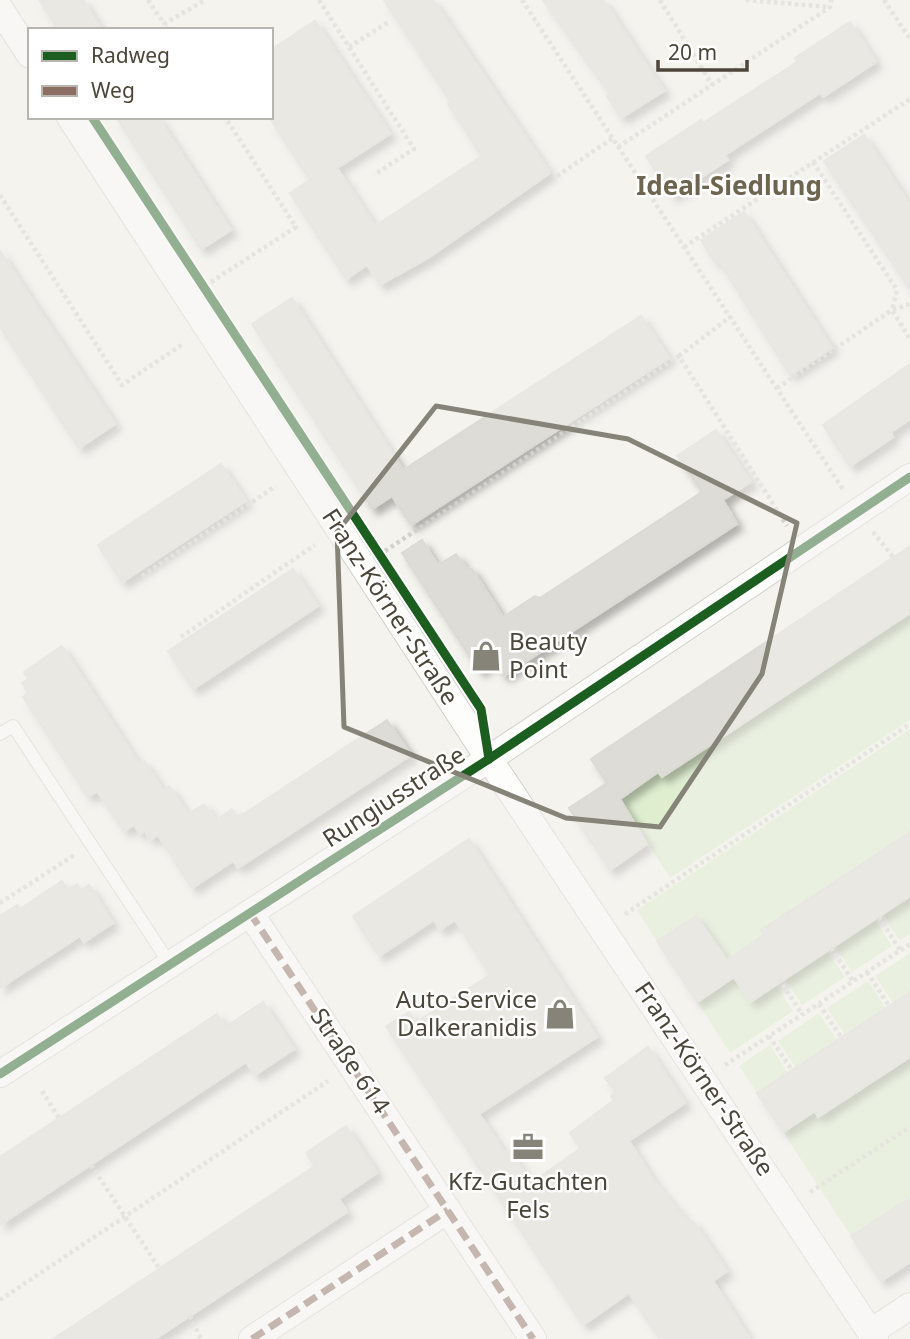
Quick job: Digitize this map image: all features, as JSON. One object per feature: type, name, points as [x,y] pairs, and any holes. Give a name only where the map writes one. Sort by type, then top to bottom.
[{"type":"street","points":[[0,9],[28,52]]},
{"type":"street","name":"Franz-Körner-Straße","points":[[71,119],[489,758],[873,1336]]},
{"type":"street","name":"Rungiusstraße","points":[[0,1074],[489,758],[910,477]]},
{"type":"street","name":"Straße 614","points":[[250,913],[533,1339]]},
{"type":"street","points":[[252,1339],[448,1210]]},
{"type":"street","points":[[873,1336],[910,1306]]},
{"type":"lane","points":[[0,734],[13,726],[170,964]]},
{"type":"path","points":[[148,0],[167,28]]},
{"type":"path","points":[[164,24],[205,0]]},
{"type":"path","points":[[319,0],[414,149],[374,175]]},
{"type":"path","points":[[522,0],[857,511],[893,557]]},
{"type":"path","points":[[660,0],[712,85]]},
{"type":"path","points":[[746,0],[830,7]]},
{"type":"path","points":[[618,147],[830,7],[831,0]]},
{"type":"path","points":[[884,0],[910,39]]},
{"type":"path","points":[[349,47],[390,21]]},
{"type":"path","points":[[684,247],[909,101]]},
{"type":"path","points":[[196,276],[204,288],[296,227],[226,119]]},
{"type":"path","points":[[557,176],[612,138]]},
{"type":"path","points":[[813,162],[897,290],[892,310],[910,339]]},
{"type":"path","points":[[0,195],[122,385],[183,344]]},
{"type":"path","points":[[776,388],[892,310],[910,304]]},
{"type":"path","points":[[380,555],[679,356],[730,317]]},
{"type":"path","points":[[679,356],[801,549]]},
{"type":"path","points":[[142,576],[276,486]]},
{"type":"path","points":[[372,543],[387,566]]},
{"type":"path","points":[[181,637],[315,545]]},
{"type":"path","points":[[603,928],[910,724]]},
{"type":"path","points":[[0,903],[91,844]]},
{"type":"path","points":[[879,917],[901,950]]},
{"type":"path","points":[[704,1079],[910,944]]},
{"type":"path","points":[[831,948],[853,981]]},
{"type":"path","points":[[867,972],[889,1006]]},
{"type":"path","points":[[779,979],[802,1014]]},
{"type":"path","points":[[819,1004],[841,1037]]},
{"type":"path","points":[[769,1036],[792,1070]]},
{"type":"path","points":[[0,1300],[352,1064]]},
{"type":"path","points":[[42,1091],[60,1118]]},
{"type":"path","points":[[789,1206],[910,1127]]},
{"type":"path","points":[[91,1165],[159,1268]]},
{"type":"path","points":[[190,1316],[201,1339]]},
{"type":"highlighted area","points":[[436,406],[628,439],[797,523],[762,674],[660,827],[566,818],[344,727],[337,532]]},
{"type":"green space","points":[[910,613],[910,720],[670,878],[620,799],[658,772],[662,777]]},
{"type":"green space","points":[[910,729],[910,832],[761,930],[764,935],[727,960],[696,916],[657,941],[637,910]]},
{"type":"green space","points":[[910,896],[910,934],[900,941],[883,914]]},
{"type":"green space","points":[[875,919],[892,946],[852,972],[835,946]]},
{"type":"green space","points":[[827,951],[845,977],[802,1005],[785,979]]},
{"type":"green space","points":[[910,953],[910,992],[893,1003],[875,976]]},
{"type":"green space","points":[[734,977],[750,1001],[776,985],[793,1011],[730,1053],[697,1002]]},
{"type":"green space","points":[[868,981],[886,1008],[845,1035],[827,1008]]},
{"type":"green space","points":[[819,1013],[837,1040],[796,1068],[778,1041]]},
{"type":"green space","points":[[770,1045],[788,1073],[757,1093],[739,1066]]},
{"type":"green space","points":[[910,1057],[910,1198],[851,1236],[783,1132],[815,1111],[819,1117]]},
{"type":"building","points":[[39,0],[83,0],[101,28],[58,28]]},
{"type":"building","points":[[384,0],[433,0],[550,173],[428,258],[380,285],[367,265],[346,279],[290,193],[310,180],[271,120],[273,49],[315,21],[390,134],[337,168],[375,226],[482,156],[448,104],[451,102]]},
{"type":"building","points":[[543,0],[603,0],[664,91],[621,118],[607,96],[610,94]]},
{"type":"building","points":[[850,22],[876,62],[823,97],[820,93],[725,155],[728,160],[672,196],[646,156],[701,120],[703,123],[797,62],[795,58]]},
{"type":"building","points":[[117,119],[159,119],[231,230],[201,249]]},
{"type":"building","points":[[864,135],[910,205],[910,289],[824,161]]},
{"type":"building","points":[[744,212],[832,348],[790,375],[718,260],[715,262],[701,240]]},
{"type":"building","points":[[0,251],[115,424],[79,448],[0,327]]},
{"type":"building","points":[[292,298],[403,470],[641,316],[669,358],[411,525],[392,496],[372,509],[252,324]]},
{"type":"building","points":[[910,364],[910,419],[891,432],[893,437],[850,466],[823,425]]},
{"type":"building","points":[[716,430],[751,482],[723,500],[737,524],[504,676],[493,661],[479,671],[402,553],[422,540],[438,565],[456,554],[466,568],[472,569],[503,617],[535,596],[540,598],[702,492],[677,456]]},
{"type":"building","points":[[221,464],[246,501],[122,582],[98,545]]},
{"type":"building","points":[[910,546],[910,613],[662,777],[658,772],[620,799],[647,844],[610,870],[569,808],[607,783],[591,759]]},
{"type":"building","points":[[293,569],[318,606],[193,689],[168,651]]},
{"type":"building","points":[[62,646],[139,764],[144,761],[163,790],[169,786],[188,814],[204,804],[216,820],[232,809],[237,817],[387,720],[411,755],[238,868],[233,861],[192,888],[158,835],[150,840],[145,831],[140,834],[134,825],[124,831],[97,791],[88,797],[23,697],[29,693],[22,683],[28,679],[24,672]]},
{"type":"building","points":[[910,832],[910,896],[750,1002],[734,977],[697,1002],[657,941],[696,916],[727,960],[764,935],[761,930]]},
{"type":"building","points":[[469,839],[597,1037],[479,1114],[505,1153],[510,1150],[531,1183],[581,1148],[570,1133],[614,1100],[611,1096],[616,1092],[605,1078],[648,1047],[685,1103],[629,1141],[655,1182],[689,1224],[693,1221],[727,1271],[713,1281],[750,1339],[660,1339],[629,1293],[583,1325],[386,1026],[409,1012],[416,1022],[490,975],[455,920],[440,930],[434,920],[379,956],[353,916]]},
{"type":"building","points":[[62,881],[67,890],[77,884],[81,890],[89,885],[113,923],[84,942],[80,936],[0,988],[0,916],[17,905],[20,909]]},
{"type":"building","points":[[910,992],[910,1057],[818,1117],[815,1111],[783,1132],[757,1093]]},
{"type":"building","points":[[263,1002],[294,1049],[255,1075],[246,1062],[0,1225],[0,1157],[217,1014],[225,1027]]},
{"type":"building","points":[[346,1126],[377,1173],[339,1199],[347,1212],[155,1339],[53,1339],[315,1166],[306,1153]]},
{"type":"building","points":[[910,1198],[910,1262],[881,1281],[851,1236]]},
{"type":"marked path","points":[[250,913],[533,1339]]},
{"type":"marked path","points":[[252,1339],[448,1210]]},
{"type":"cycle path","points":[[93,119],[481,709],[489,759]]},
{"type":"cycle path","points":[[0,1074],[489,759],[910,477]]},
{"type":"place","name":"Beauty Point","points":[[486,656]]},
{"type":"place","name":"Auto-Service Dalkeranidis","points":[[560,1014]]},
{"type":"place","name":"Kfz-Gutachten Fels","points":[[528,1147]]},
{"type":"district","name":"Ideal-Siedlung","points":[[729,186]]}]
